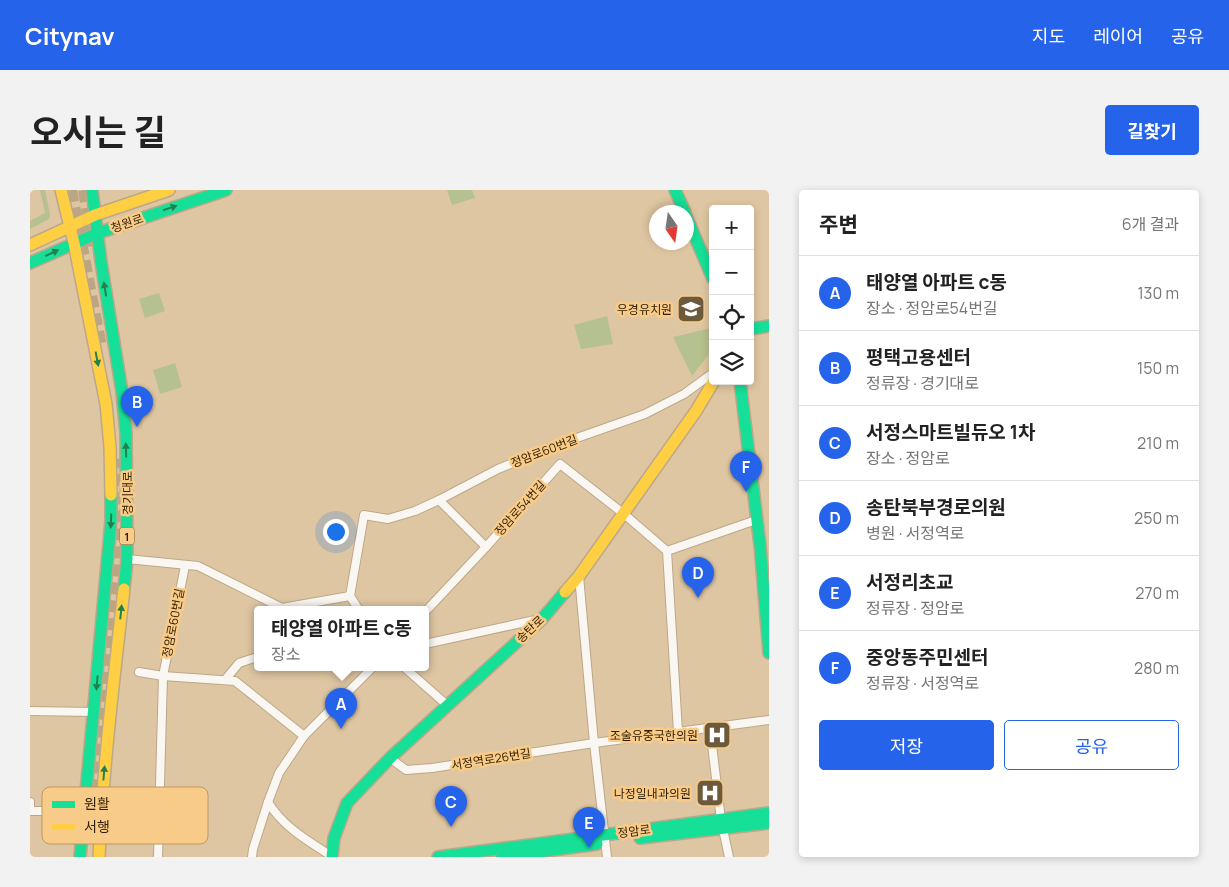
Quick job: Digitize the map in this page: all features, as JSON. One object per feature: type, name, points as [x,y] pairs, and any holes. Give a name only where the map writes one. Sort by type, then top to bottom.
[{"type":"main road","name":"경기대로","points":[[61,190],[74,243],[106,404],[110,447],[111,521],[86,787]]},
{"type":"main road","name":"경기대로","points":[[92,190],[101,262],[122,392],[128,482],[127,559],[104,787]]},
{"type":"main road","name":"청원로","points":[[30,245],[95,216],[170,190]]},
{"type":"main road","name":"청원로","points":[[30,263],[98,233],[226,190]]},
{"type":"main road","points":[[675,190],[682,205]]},
{"type":"main road","points":[[694,233],[709,269]]},
{"type":"main road","points":[[754,328],[769,326]]},
{"type":"main road","name":"송탄로","points":[[332,857],[334,838],[347,803],[390,758],[542,618],[579,576],[696,411],[712,385]]},
{"type":"main road","points":[[740,385],[756,520],[764,545],[769,653]]},
{"type":"main road","name":"정암로","points":[[438,857],[722,824],[764,813],[769,814]]},
{"type":"main road","points":[[722,824],[769,823]]},
{"type":"main road","points":[[502,857],[605,839]]},
{"type":"main road","name":"경기대로","points":[[80,857],[81,844]]},
{"type":"main road","name":"경기대로","points":[[99,857],[100,844]]},
{"type":"street","name":"정암로60번길","points":[[350,596],[364,515],[388,519],[415,510],[439,500],[498,469],[554,446],[644,414],[684,394],[709,376]]},
{"type":"street","name":"정암로54번길","points":[[429,608],[560,464],[624,514]]},
{"type":"street","points":[[439,500],[486,547]]},
{"type":"street","points":[[624,514],[667,551],[678,732]]},
{"type":"street","points":[[667,551],[756,520]]},
{"type":"street","points":[[127,559],[198,566],[278,606]]},
{"type":"street","name":"정암로60번길","points":[[160,787],[162,676],[185,566]]},
{"type":"street","points":[[579,576],[594,743],[607,857]]},
{"type":"street","points":[[293,606],[350,596],[356,606]]},
{"type":"street","points":[[429,643],[542,618]]},
{"type":"street","points":[[225,680],[239,663],[254,658]]},
{"type":"street","points":[[252,857],[268,802],[279,773],[304,736],[369,671]]},
{"type":"street","points":[[407,671],[447,705]]},
{"type":"street","points":[[140,672],[162,676],[235,681],[304,736]]},
{"type":"street","points":[[30,711],[94,712]]},
{"type":"street","name":"서정역로26번길","points":[[390,758],[406,770],[432,768],[594,743],[769,720]]},
{"type":"street","points":[[710,728],[722,824],[729,857]]},
{"type":"street","points":[[30,802],[30,811],[42,811]]},
{"type":"street","points":[[268,802],[274,813],[298,835],[332,857]]},
{"type":"street","name":"정암로60번길","points":[[158,844],[158,857]]},
{"type":"green space","points":[[40,190],[45,190],[50,214],[49,219],[30,229],[30,221],[45,213]]},
{"type":"green space","points":[[447,190],[472,190],[475,198],[452,205]]},
{"type":"green space","points":[[159,293],[165,311],[145,318],[139,299]]},
{"type":"green space","points":[[607,316],[613,344],[581,349],[574,325]]},
{"type":"green space","points":[[709,328],[709,354],[692,376],[673,337]]},
{"type":"green space","points":[[175,363],[182,387],[160,394],[153,370]]},
{"type":"tunnel","points":[[71,190],[101,347]]},
{"type":"tunnel","points":[[84,190],[93,246]]},
{"type":"tunnel","points":[[93,787],[115,560],[117,509],[115,459]]},
{"type":"traffic: fast","points":[[92,190],[101,262],[122,392],[126,433],[127,559],[124,589]]},
{"type":"traffic: fast","points":[[30,263],[98,233],[226,190]]},
{"type":"traffic: fast","points":[[675,190],[682,205]]},
{"type":"traffic: fast","points":[[694,235],[709,270]]},
{"type":"traffic: fast","points":[[754,328],[769,326]]},
{"type":"traffic: fast","points":[[740,385],[760,545],[769,653]]},
{"type":"traffic: fast","points":[[86,787],[111,521],[111,495]]},
{"type":"traffic: fast","points":[[332,857],[334,838],[347,803],[390,758],[542,619],[565,592]]},
{"type":"traffic: fast","points":[[438,857],[769,813]]},
{"type":"traffic: fast","points":[[640,838],[769,823]]},
{"type":"traffic: fast","points":[[80,857],[81,844]]},
{"type":"traffic: fast","points":[[502,857],[597,844]]},
{"type":"traffic: slow","points":[[61,190],[74,243],[106,404],[110,447],[111,495]]},
{"type":"traffic: slow","points":[[30,245],[95,215],[169,190]]},
{"type":"traffic: slow","points":[[565,592],[579,576],[696,411],[712,385]]},
{"type":"traffic: slow","points":[[104,787],[124,589]]},
{"type":"traffic: slow","points":[[99,857],[100,844]]},
{"type":"place","name":"우경유치원","points":[[691,309]]},
{"type":"place","name":"평택고용센터","points":[[137,427]]},
{"type":"place","name":"중앙동주민센터","points":[[746,492]]},
{"type":"place","name":"송탄북부경로의원","points":[[698,598]]},
{"type":"place","name":"태양열 아파트 c동","points":[[341,729]]},
{"type":"place","name":"조술유중국한의원","points":[[717,735]]},
{"type":"place","name":"나정일내과의원","points":[[710,793]]},
{"type":"place","name":"서정스마트빌듀오 1차","points":[[451,827]]},
{"type":"place","name":"서정리초교","points":[[589,848]]}]
